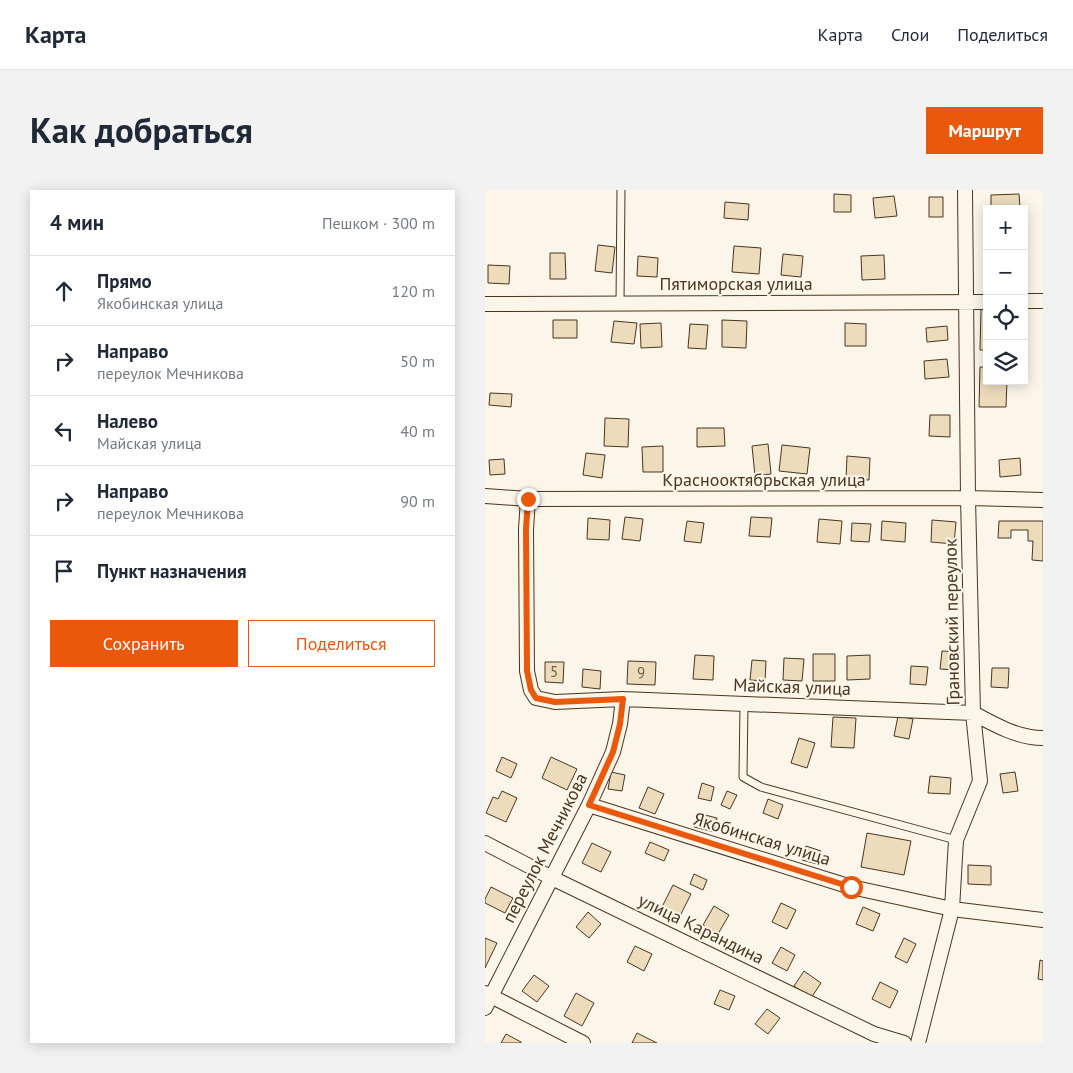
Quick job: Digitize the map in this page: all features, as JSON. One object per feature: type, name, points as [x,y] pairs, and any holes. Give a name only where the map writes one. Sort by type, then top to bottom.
[{"type":"street","name":"Грановский переулок","points":[[919,1043],[952,909],[955,840],[979,781],[973,713],[965,302],[965,190]]},
{"type":"street","points":[[1028,301],[1043,301]]},
{"type":"street","name":"Пятиморская улица","points":[[485,304],[983,302]]},
{"type":"street","name":"Краснооктябрьская улица","points":[[485,496],[528,499],[968,498],[1043,500]]},
{"type":"street","name":"Майская улица","points":[[528,499],[526,529],[527,671],[531,690],[536,698],[555,702],[623,699],[973,713],[1003,729],[1034,738],[1043,738]]},
{"type":"street","name":"переулок Мечникова","points":[[485,1008],[488,994],[552,878],[613,752],[620,724],[623,699]]},
{"type":"street","name":"Якобинская улица","points":[[589,805],[851,887],[952,909],[1043,920]]},
{"type":"street","name":"улица Карандина","points":[[485,844],[874,1034],[904,1043]]},
{"type":"street","points":[[488,994],[583,1043]]},
{"type":"lane","points":[[620,304],[621,190]]},
{"type":"lane","points":[[744,704],[743,777],[761,787],[955,840]]},
{"type":"building","points":[[834,194],[851,195],[851,212],[834,212]]},
{"type":"building","points":[[1019,194],[1020,205],[991,205],[991,195]]},
{"type":"building","points":[[894,196],[897,216],[875,218],[873,198]]},
{"type":"building","points":[[929,197],[943,197],[943,217],[929,217]]},
{"type":"building","points":[[725,202],[749,204],[748,220],[724,218]]},
{"type":"building","points":[[598,245],[615,247],[612,273],[595,271]]},
{"type":"building","points":[[734,246],[761,248],[759,274],[732,272]]},
{"type":"building","points":[[550,253],[565,253],[566,279],[550,279]]},
{"type":"building","points":[[783,254],[803,256],[801,277],[781,275]]},
{"type":"building","points":[[884,255],[885,279],[862,280],[861,256]]},
{"type":"building","points":[[638,256],[658,258],[657,277],[637,276]]},
{"type":"building","points":[[488,265],[510,266],[509,284],[488,283]]},
{"type":"building","points":[[981,309],[983,309],[983,350],[980,350]]},
{"type":"building","points":[[553,320],[577,320],[577,338],[553,338]]},
{"type":"building","points":[[722,320],[747,321],[746,348],[722,347]]},
{"type":"building","points":[[614,321],[637,323],[634,344],[611,342]]},
{"type":"building","points":[[661,323],[662,347],[641,348],[640,324]]},
{"type":"building","points":[[845,323],[866,324],[866,346],[845,346]]},
{"type":"building","points":[[690,324],[708,325],[706,349],[688,348]]},
{"type":"building","points":[[947,326],[948,340],[927,342],[926,328]]},
{"type":"building","points":[[947,359],[949,377],[925,379],[924,361]]},
{"type":"building","points":[[980,367],[983,367],[983,385],[1007,385],[1006,407],[979,407]]},
{"type":"building","points":[[490,393],[512,394],[511,407],[489,405]]},
{"type":"building","points":[[930,415],[950,415],[950,437],[929,436]]},
{"type":"building","points":[[605,418],[629,419],[628,447],[604,446]]},
{"type":"building","points":[[697,428],[724,428],[725,446],[697,447]]},
{"type":"building","points":[[768,444],[771,474],[755,476],[752,446]]},
{"type":"building","points":[[782,445],[810,448],[807,474],[779,471]]},
{"type":"building","points":[[663,446],[663,472],[643,472],[642,447]]},
{"type":"building","points":[[586,453],[605,455],[602,478],[583,475]]},
{"type":"building","points":[[847,456],[870,458],[869,480],[846,479]]},
{"type":"building","points":[[1020,458],[1021,475],[1000,477],[999,460]]},
{"type":"building","points":[[504,459],[505,474],[490,475],[489,460]]},
{"type":"building","points":[[625,517],[643,519],[640,541],[622,539]]},
{"type":"building","points":[[751,517],[772,518],[770,537],[749,536]]},
{"type":"building","points":[[588,518],[610,520],[609,540],[587,539]]},
{"type":"building","points":[[819,519],[842,521],[840,544],[817,542]]},
{"type":"building","points":[[932,520],[956,522],[954,544],[931,542]]},
{"type":"building","points":[[687,521],[704,523],[701,543],[684,541]]},
{"type":"building","points":[[882,521],[906,523],[905,542],[881,540]]},
{"type":"building","points":[[999,521],[1043,521],[1043,561],[1032,560],[1033,541],[1028,541],[1028,530],[1011,530],[1011,538],[998,538]]},
{"type":"building","points":[[852,523],[871,524],[869,542],[851,541]]},
{"type":"building","points":[[942,651],[959,652],[957,670],[940,669]]},
{"type":"building","points":[[813,654],[835,654],[835,681],[813,681]]},
{"type":"building","points":[[695,655],[714,656],[713,680],[693,679]]},
{"type":"building","points":[[870,655],[870,679],[847,680],[847,656]]},
{"type":"building","points":[[784,658],[804,659],[802,681],[783,680]]},
{"type":"building","points":[[752,660],[766,661],[765,681],[750,680]]},
{"type":"building","points":[[628,661],[656,662],[655,685],[627,684]]},
{"type":"building","points":[[545,662],[564,662],[563,683],[545,682]]},
{"type":"building","points":[[911,666],[928,667],[926,685],[910,684]]},
{"type":"building","points":[[992,668],[1009,668],[1008,688],[991,687]]},
{"type":"building","points":[[583,669],[601,671],[600,689],[582,687]]},
{"type":"building","points":[[898,716],[913,719],[909,739],[894,736]]},
{"type":"building","points":[[833,717],[856,718],[854,748],[831,747]]},
{"type":"building","points":[[799,738],[815,743],[807,768],[791,763]]},
{"type":"building","points":[[502,757],[517,764],[511,778],[496,771]]},
{"type":"building","points":[[551,757],[577,769],[567,790],[542,778]]},
{"type":"building","points":[[611,772],[625,775],[622,791],[608,789]]},
{"type":"building","points":[[1015,772],[1018,791],[1003,793],[1000,774]]},
{"type":"building","points":[[930,776],[951,778],[950,794],[928,793]]},
{"type":"building","points":[[702,783],[714,787],[711,801],[698,798]]},
{"type":"building","points":[[648,787],[664,794],[655,814],[639,808]]},
{"type":"building","points":[[502,791],[517,798],[506,822],[486,813],[493,797],[498,799]]},
{"type":"building","points":[[727,791],[737,795],[730,809],[721,805]]},
{"type":"building","points":[[768,799],[783,805],[778,819],[763,813]]},
{"type":"building","points":[[697,813],[717,818],[714,832],[694,827]]},
{"type":"building","points":[[867,833],[911,841],[904,875],[861,867]]},
{"type":"building","points":[[650,842],[669,850],[664,861],[645,853]]},
{"type":"building","points":[[592,843],[611,852],[601,872],[582,863]]},
{"type":"building","points":[[806,846],[821,851],[817,864],[802,860]]},
{"type":"building","points":[[968,865],[991,866],[991,885],[968,884]]},
{"type":"building","points":[[694,874],[707,880],[703,890],[690,884]]},
{"type":"building","points":[[673,885],[691,894],[680,916],[662,907]]},
{"type":"building","points":[[491,887],[513,898],[505,913],[485,903]]},
{"type":"building","points":[[781,903],[796,910],[787,929],[772,922]]},
{"type":"building","points":[[714,906],[729,915],[718,934],[703,925]]},
{"type":"building","points":[[863,907],[880,914],[873,931],[856,924]]},
{"type":"building","points":[[588,912],[601,924],[589,938],[576,927]]},
{"type":"building","points":[[485,938],[497,943],[485,968]]},
{"type":"building","points":[[904,938],[916,944],[907,963],[895,957]]},
{"type":"building","points":[[635,946],[652,954],[644,971],[627,962]]},
{"type":"building","points":[[781,947],[795,955],[787,971],[772,963]]},
{"type":"building","points":[[1040,960],[1043,961],[1043,980],[1038,979]]},
{"type":"building","points":[[804,971],[821,983],[811,998],[794,986]]},
{"type":"building","points":[[534,975],[549,986],[537,1002],[522,991]]},
{"type":"building","points":[[880,982],[898,991],[890,1008],[872,999]]},
{"type":"building","points":[[720,990],[735,996],[729,1010],[714,1004]]},
{"type":"building","points":[[576,993],[594,1003],[582,1026],[564,1016]]},
{"type":"building","points":[[767,1009],[780,1018],[768,1034],[755,1024]]},
{"type":"building","points":[[637,1033],[657,1043],[632,1043]]},
{"type":"building","points":[[506,1034],[521,1042],[521,1043],[501,1043]]},
{"type":"route","points":[[528,499],[526,529],[527,671],[531,690],[536,698],[555,702],[623,699],[620,724],[613,752],[589,805],[851,887]]}]
